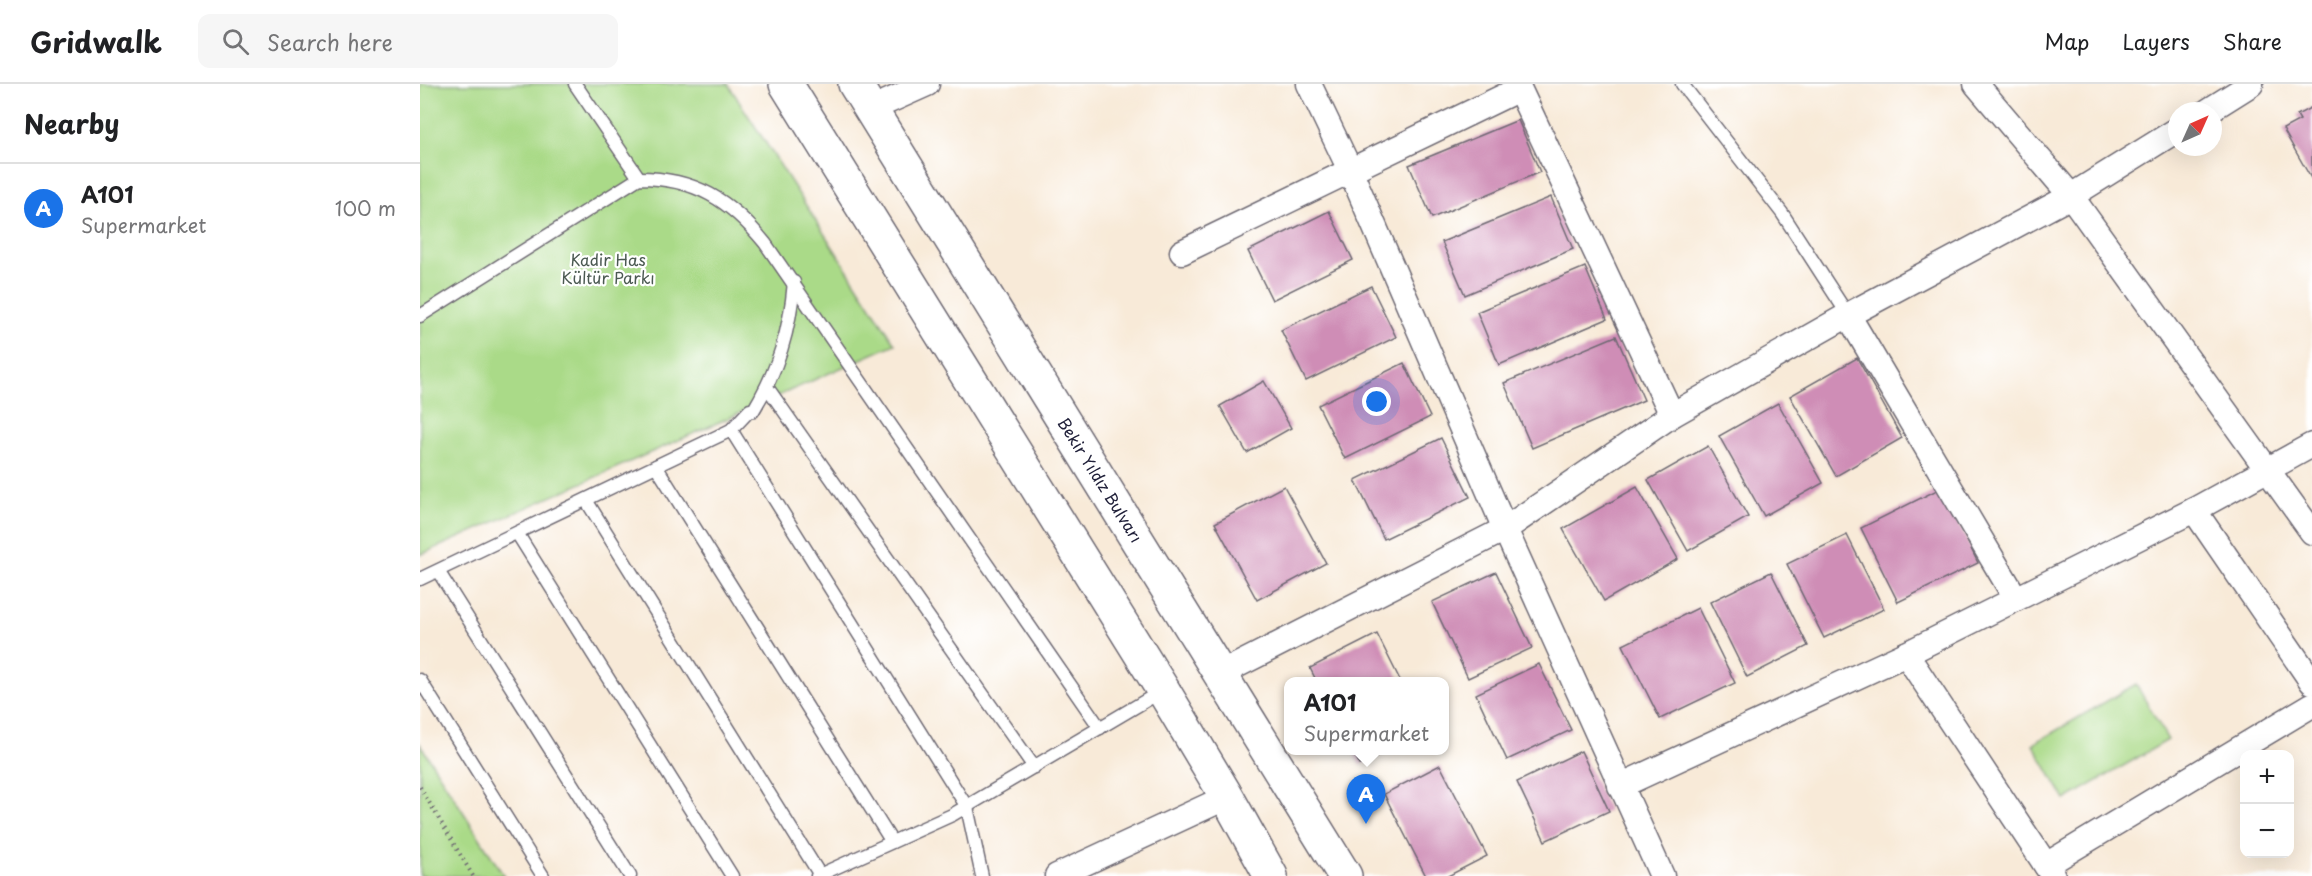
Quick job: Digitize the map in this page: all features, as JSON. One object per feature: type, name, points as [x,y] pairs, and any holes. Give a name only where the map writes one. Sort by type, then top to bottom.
[{"type":"main road","points":[[786,84],[1162,690],[1227,797],[1271,876]]},
{"type":"main road","name":"Bekir Yıldız Bulvarı","points":[[863,97],[1345,876]]},
{"type":"street","points":[[863,97],[927,84]]},
{"type":"street","points":[[1309,84],[1351,172],[1505,529],[1662,876]]},
{"type":"street","points":[[1976,84],[2071,196],[2312,532]]},
{"type":"street","points":[[2222,102],[2251,84]]},
{"type":"street","points":[[1182,252],[1351,172],[1518,86],[1672,415]]},
{"type":"street","points":[[1220,674],[1505,529],[1672,415],[1848,315],[2071,196],[2168,136]]},
{"type":"street","points":[[1848,315],[2015,597]]},
{"type":"street","points":[[1620,786],[1906,654],[2015,597],[2194,510],[2312,445]]},
{"type":"street","points":[[2194,510],[2312,682]]},
{"type":"street","points":[[1906,654],[2049,871],[2312,705]]},
{"type":"street","points":[[1057,876],[1227,797]]},
{"type":"lane","points":[[574,84],[639,178]]},
{"type":"lane","points":[[1683,84],[1782,213],[1848,315]]},
{"type":"lane","points":[[420,316],[639,178],[677,181],[697,186],[714,195],[749,224],[794,282],[1100,728]]},
{"type":"lane","points":[[420,579],[731,430],[750,410],[753,411],[767,387],[787,336],[794,282]]},
{"type":"lane","points":[[767,387],[1034,767]]},
{"type":"lane","points":[[731,430],[967,807],[982,876]]},
{"type":"lane","points":[[656,466],[892,842]]},
{"type":"lane","points":[[586,500],[819,875],[967,807],[1162,690]]},
{"type":"lane","points":[[517,533],[732,876]]},
{"type":"lane","points":[[438,571],[630,876]]},
{"type":"lane","points":[[420,680],[543,876]]},
{"type":"path","points":[[420,787],[473,876]]},
{"type":"green space","name":"Kadir Has Kültür Parkı","points":[[420,84],[728,84],[895,344],[420,555]]},
{"type":"green space","points":[[2136,684],[2168,740],[2065,800],[2033,744]]},
{"type":"green space","points":[[420,744],[504,876],[420,876]]},
{"type":"building","points":[[2312,107],[2312,180],[2283,129],[2300,120],[2297,115]]},
{"type":"building","points":[[1518,120],[1540,172],[1432,218],[1409,165]]},
{"type":"building","points":[[1551,197],[1573,249],[1465,295],[1442,242]]},
{"type":"building","points":[[1329,211],[1353,260],[1272,300],[1248,251]]},
{"type":"building","points":[[1585,267],[1607,319],[1499,365],[1477,312]]},
{"type":"building","points":[[1371,286],[1396,337],[1306,381],[1281,330]]},
{"type":"building","points":[[1616,336],[1644,400],[1532,448],[1504,383]]},
{"type":"building","points":[[1857,358],[1902,438],[1836,476],[1790,396]]},
{"type":"building","points":[[1404,363],[1430,417],[1345,459],[1318,405]]},
{"type":"building","points":[[1264,381],[1291,428],[1247,453],[1220,406]]},
{"type":"building","points":[[1778,403],[1823,483],[1764,516],[1719,436]]},
{"type":"building","points":[[1441,438],[1470,497],[1384,539],[1355,480]]},
{"type":"building","points":[[1708,446],[1748,517],[1688,551],[1648,480]]},
{"type":"building","points":[[1284,486],[1326,563],[1257,600],[1215,523]]},
{"type":"building","points":[[1637,487],[1678,559],[1604,601],[1563,529]]},
{"type":"building","points":[[1941,488],[1978,563],[1898,602],[1861,528]]},
{"type":"building","points":[[1847,535],[1884,609],[1824,638],[1787,564]]},
{"type":"building","points":[[1496,572],[1532,648],[1468,678],[1432,602]]},
{"type":"building","points":[[1771,572],[1808,646],[1747,677],[1710,602]]},
{"type":"building","points":[[1698,608],[1735,683],[1660,719],[1623,645]]},
{"type":"building","points":[[1377,634],[1398,677],[1314,677],[1310,668]]},
{"type":"building","points":[[1539,664],[1571,730],[1507,760],[1476,694]]},
{"type":"building","points":[[1581,751],[1609,811],[1545,841],[1517,782]]},
{"type":"building","points":[[1355,755],[1379,755],[1360,765]]},
{"type":"building","points":[[1440,765],[1487,856],[1448,876],[1426,876],[1384,794]]},
{"type":"place","name":"A101","points":[[1366,824]]}]
